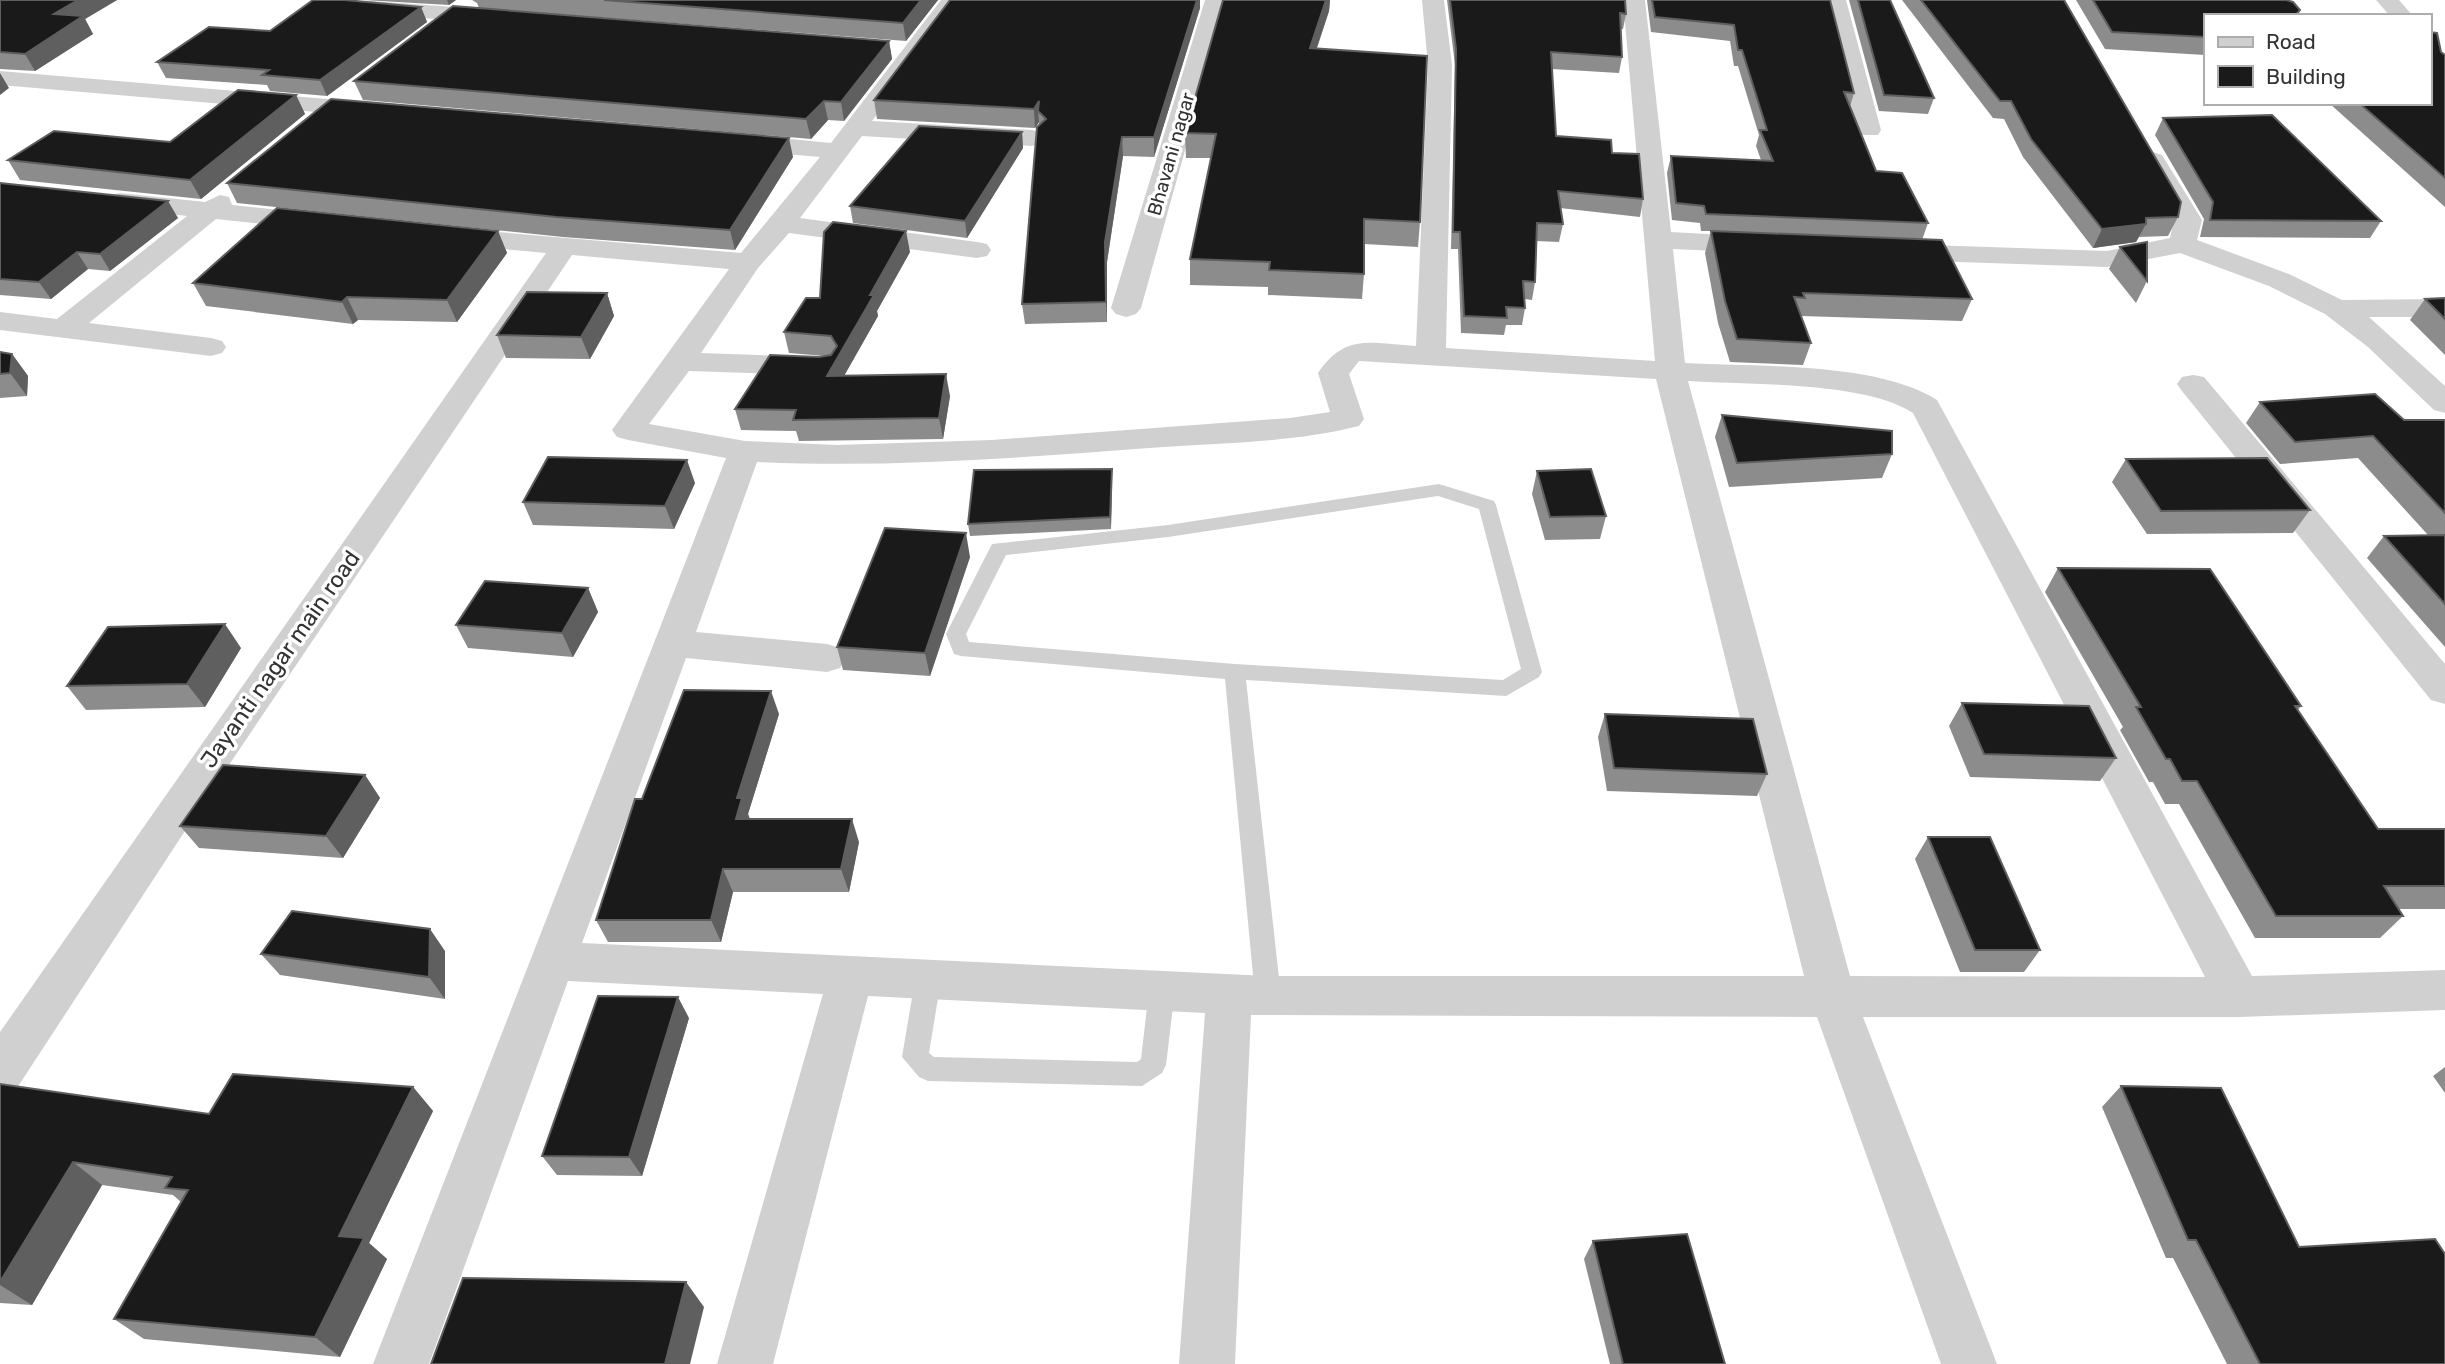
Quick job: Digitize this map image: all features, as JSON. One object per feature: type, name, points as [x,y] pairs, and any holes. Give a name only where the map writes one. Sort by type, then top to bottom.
[{"type":"street","points":[[952,0],[782,224],[748,262],[680,361],[628,430],[745,451],[837,454],[992,450],[1290,428],[1348,419],[1333,373],[1348,355],[1372,352],[1885,386],[1908,395],[1926,407],[2239,997]]},
{"type":"street","name":"Bhavani nagar","points":[[1126,307],[1216,0]]},
{"type":"street","points":[[1431,357],[1440,65],[1433,0]]},
{"type":"street","points":[[1634,0],[1673,391],[1833,998],[1969,1364]]},
{"type":"street","points":[[1835,0],[1870,130]]},
{"type":"street","points":[[2387,0],[2400,14]]},
{"type":"street","points":[[353,7],[465,7],[512,18]]},
{"type":"street","points":[[423,39],[465,7]]},
{"type":"street","points":[[886,48],[914,51]]},
{"type":"street","points":[[0,78],[403,112]]},
{"type":"street","points":[[304,132],[368,81]]},
{"type":"street","points":[[856,128],[1032,138]]},
{"type":"street","points":[[2139,137],[2188,220],[2182,244]]},
{"type":"street","points":[[716,140],[838,151]]},
{"type":"street","points":[[66,327],[241,185]]},
{"type":"street","points":[[92,198],[346,225]]},
{"type":"street","points":[[782,224],[977,250]]},
{"type":"street","points":[[428,234],[748,262]]},
{"type":"street","points":[[1656,240],[1789,247]]},
{"type":"street","points":[[1868,251],[2106,259],[2182,244],[2266,273],[2337,309],[2374,337],[2445,403]]},
{"type":"street","name":"Jayanti nagar main road","points":[[0,1072],[183,799],[564,248]]},
{"type":"street","points":[[2337,309],[2445,308]]},
{"type":"street","points":[[0,321],[66,327],[211,347]]},
{"type":"street","points":[[680,361],[824,366]]},
{"type":"street","points":[[2193,384],[2445,690]]},
{"type":"street","points":[[401,1364],[745,451]]},
{"type":"street","points":[[673,643],[827,659]]},
{"type":"street","points":[[552,961],[1248,995],[2239,997],[2445,990]]},
{"type":"street","points":[[745,1364],[851,975]]},
{"type":"street","points":[[1207,1364],[1248,995]]},
{"type":"lane","points":[[1439,490],[1487,505],[1532,673],[1506,688],[1235,673],[961,649],[956,634],[999,549],[1168,531],[1439,490]]},
{"type":"lane","points":[[1235,673],[1248,995]]},
{"type":"lane","points":[[928,980],[915,1057],[928,1069],[1142,1074],[1153,1065],[1162,990]]},
{"type":"building","points":[[0,0],[78,0],[54,14],[83,16],[25,54],[0,52]]},
{"type":"building","points":[[313,0],[421,7],[320,80],[262,75],[269,70],[157,62],[209,27],[270,31]]},
{"type":"building","points":[[604,0],[921,0],[903,23]]},
{"type":"building","points":[[950,0],[1197,0],[1154,137],[1122,137],[1105,242],[1106,302],[1022,304],[1037,127],[1046,119],[1038,111],[1039,101],[1034,109],[874,100]]},
{"type":"building","points":[[1223,0],[1326,0],[1310,48],[1427,56],[1420,222],[1364,219],[1364,274],[1269,270],[1270,262],[1190,259],[1216,134],[1185,133]]},
{"type":"building","points":[[1450,0],[1625,0],[1626,14],[1620,13],[1622,57],[1551,52],[1556,136],[1611,140],[1612,153],[1639,154],[1643,199],[1558,191],[1563,224],[1537,223],[1535,282],[1523,281],[1525,308],[1506,307],[1507,318],[1464,316],[1460,232],[1453,232],[1456,49]]},
{"type":"building","points":[[1652,0],[1830,0],[1854,93],[1844,92],[1876,171],[1902,173],[1928,223],[1706,214],[1704,206],[1676,203],[1671,156],[1773,161],[1760,130],[1767,130],[1742,50],[1738,50],[1734,25],[1655,17]]},
{"type":"building","points":[[1858,0],[1890,0],[1934,98],[1884,95]]},
{"type":"building","points":[[1921,0],[2064,0],[2181,202],[2178,217],[2146,218],[2146,224],[2102,229],[2031,139],[2011,101],[2000,101]]},
{"type":"building","points":[[2093,0],[2286,0],[2293,2],[2300,10],[2297,14],[2204,14],[2204,37],[2112,32]]},
{"type":"building","points":[[453,6],[889,41],[841,102],[824,101],[806,119],[354,81]]},
{"type":"building","points":[[2431,32],[2437,33],[2441,52],[2445,55],[2445,178],[2361,105],[2431,105]]},
{"type":"building","points":[[238,90],[296,95],[190,180],[8,160],[54,131],[170,142]]},
{"type":"building","points":[[331,99],[789,138],[730,230],[556,217],[227,183]]},
{"type":"building","points":[[2272,115],[2381,221],[2210,220],[2213,202],[2163,118]]},
{"type":"building","points":[[919,126],[1022,132],[965,221],[850,206]]},
{"type":"building","points":[[0,183],[168,201],[100,254],[77,252],[39,282],[0,279]]},
{"type":"building","points":[[277,208],[498,231],[447,300],[347,297],[342,302],[193,283]]},
{"type":"building","points":[[833,222],[906,231],[870,295],[874,295],[827,376],[946,374],[939,418],[793,420],[796,410],[735,409],[770,355],[819,357],[831,355],[837,346],[831,336],[784,332],[806,298],[820,298],[824,232]]},
{"type":"building","points":[[1711,231],[1942,240],[1972,299],[1803,293],[1805,298],[1794,297],[1811,343],[1737,339],[1725,301]]},
{"type":"building","points":[[2147,242],[2147,281],[2120,247]]},
{"type":"building","points":[[527,292],[607,293],[581,337],[497,335]]},
{"type":"building","points":[[2445,298],[2445,319],[2425,299]]},
{"type":"building","points":[[0,352],[12,354],[10,373],[0,374]]},
{"type":"building","points":[[2375,394],[2404,420],[2445,420],[2445,513],[2373,436],[2295,442],[2260,402]]},
{"type":"building","points":[[1722,415],[1892,431],[1892,454],[1737,463]]},
{"type":"building","points":[[548,457],[687,460],[665,506],[523,502]]},
{"type":"building","points":[[2267,458],[2310,510],[2161,511],[2126,459]]},
{"type":"building","points":[[1112,469],[1110,517],[968,524],[974,470]]},
{"type":"building","points":[[1591,469],[1606,516],[1550,517],[1537,471]]},
{"type":"building","points":[[885,528],[966,533],[925,653],[837,647]]},
{"type":"building","points":[[2445,535],[2445,604],[2384,536]]},
{"type":"building","points":[[2058,568],[2210,569],[2301,706],[2295,706],[2378,829],[2445,829],[2445,886],[2384,886],[2403,916],[2276,916],[2197,781],[2182,781],[2170,759],[2166,759],[2136,707],[2141,707]]},
{"type":"building","points":[[485,581],[588,588],[562,633],[456,625]]},
{"type":"building","points":[[225,624],[187,684],[67,686],[108,627]]},
{"type":"building","points":[[684,690],[771,691],[737,798],[742,798],[736,819],[852,819],[841,869],[723,869],[711,920],[596,920],[635,799],[642,799]]},
{"type":"building","points":[[1962,703],[2089,706],[2116,758],[1984,754]]},
{"type":"building","points":[[1605,714],[1753,719],[1767,774],[1614,768]]},
{"type":"building","points":[[223,765],[365,775],[326,836],[180,826]]},
{"type":"building","points":[[1928,837],[1990,837],[2040,950],[1975,950]]},
{"type":"building","points":[[292,911],[430,929],[429,977],[261,954]]},
{"type":"building","points":[[598,996],[678,997],[629,1157],[542,1156]]},
{"type":"building","points":[[233,1074],[413,1087],[339,1236],[364,1238],[315,1337],[114,1319],[188,1190],[165,1188],[172,1177],[73,1162],[0,1282],[0,1084],[209,1114]]},
{"type":"building","points":[[2121,1086],[2221,1088],[2299,1247],[2435,1239],[2445,1254],[2445,1364],[2260,1364],[2196,1240],[2188,1240]]},
{"type":"building","points":[[1687,1234],[1725,1364],[1623,1364],[1593,1241]]},
{"type":"building","points":[[463,1278],[686,1282],[665,1364],[431,1364]]}]
